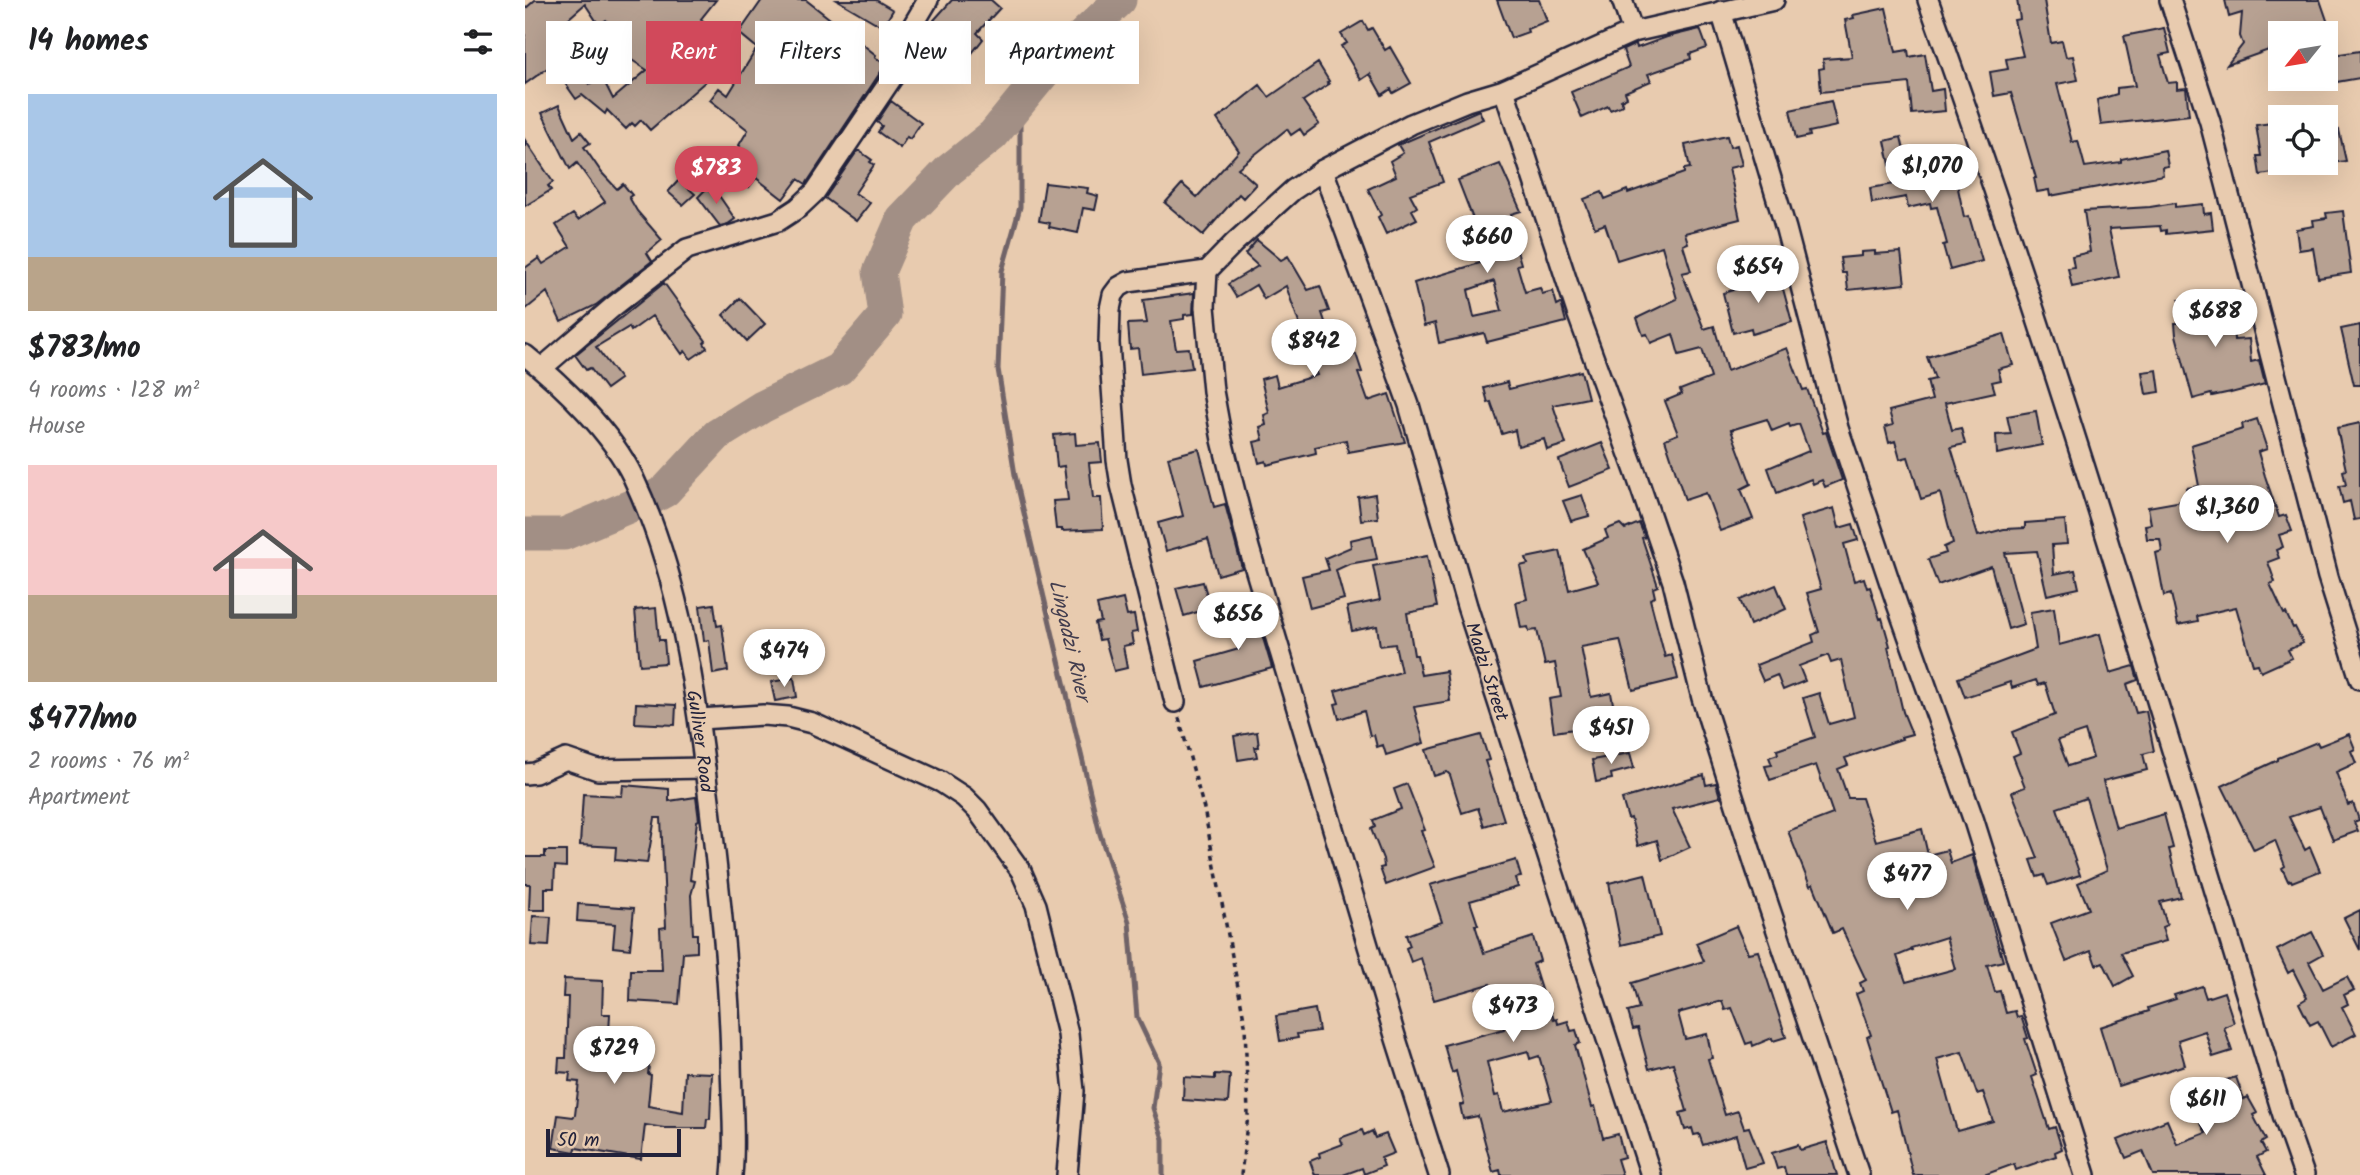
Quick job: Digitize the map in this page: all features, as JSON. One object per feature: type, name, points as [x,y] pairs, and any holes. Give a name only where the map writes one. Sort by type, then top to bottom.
[{"type":"street","points":[[541,368],[687,249],[778,221],[799,208],[815,192],[894,75],[899,49],[928,0]]},
{"type":"street","points":[[1622,0],[1633,32]]},
{"type":"street","points":[[1175,702],[1121,485],[1109,343],[1110,309],[1113,295],[1119,287],[1128,282],[1207,271],[1293,190],[1323,170],[1411,124],[1504,90],[1633,32],[1774,0]]},
{"type":"street","points":[[1928,0],[2019,264],[2283,1115],[2304,1175]]},
{"type":"street","points":[[2170,0],[2210,121],[2328,578],[2360,679]]},
{"type":"street","points":[[1721,11],[1786,229],[1839,428],[1897,604],[1974,821],[2085,1175]]},
{"type":"street","points":[[1504,90],[1578,315],[1673,582],[1702,698],[1794,986],[1859,1175]]},
{"type":"street","name":"Madzi Street","points":[[1323,170],[1409,405],[1467,606],[1651,1175]]},
{"type":"street","points":[[1207,271],[1205,307],[1213,391],[1222,440],[1249,548],[1439,1175]]},
{"type":"street","name":"Gulliver Road","points":[[525,355],[600,428],[617,450],[653,526],[674,589],[700,719],[725,930],[730,1015],[732,1175]]},
{"type":"street","points":[[700,719],[763,715],[788,717],[811,723],[941,782],[964,797],[977,810],[1030,888],[1043,931],[1068,1034],[1074,1091],[1067,1175]]},
{"type":"street","points":[[525,774],[545,770],[566,759],[599,770],[705,768]]},
{"type":"path","points":[[1175,702],[1204,808],[1245,1024],[1248,1115],[1241,1175]]},
{"type":"building","points":[[535,0],[716,0],[701,19],[703,21],[646,21],[646,69],[632,60],[632,21],[596,21],[585,4],[566,21],[546,21],[546,69],[525,84],[525,9]]},
{"type":"building","points":[[762,0],[806,0],[833,21],[755,21],[755,46],[741,35],[741,30]]},
{"type":"building","points":[[837,0],[876,0],[893,10],[887,21],[879,21],[879,25]]},
{"type":"building","points":[[952,0],[991,0],[1000,8],[985,21],[977,33],[983,39],[971,54],[971,21],[934,20]]},
{"type":"building","points":[[1497,0],[1539,0],[1547,21],[1511,38]]},
{"type":"building","points":[[2017,0],[2044,0],[2051,43],[2062,41],[2066,57],[2073,56],[2078,80],[2057,84],[2072,142],[2078,141],[2085,167],[2121,162],[2121,159],[2165,150],[2168,166],[2162,167],[2163,175],[2050,196],[2049,190],[2037,192],[2036,178],[2011,93],[1994,96],[1990,72],[2008,69],[2006,59],[2023,56],[2014,20],[2020,19]]},
{"type":"building","points":[[2225,0],[2320,0],[2327,21],[2268,21],[2268,50],[2227,65],[2243,44],[2240,36],[2242,13],[2229,17]]},
{"type":"building","points":[[1886,8],[1896,52],[1908,50],[1909,57],[1925,54],[1931,91],[1943,89],[1945,111],[1912,114],[1909,83],[1821,92],[1819,69],[1824,68],[1823,59],[1852,57],[1845,20],[1854,18],[1853,15]]},
{"type":"building","points":[[1363,21],[1368,30],[1372,28],[1385,50],[1390,47],[1411,83],[1393,93],[1391,89],[1382,95],[1370,74],[1361,80],[1341,46],[1347,43],[1341,34]]},
{"type":"building","points":[[2164,28],[2170,53],[2160,55],[2168,83],[2177,82],[2177,89],[2186,88],[2189,115],[2101,125],[2097,100],[2117,94],[2117,88],[2135,86],[2124,36]]},
{"type":"building","points":[[1700,29],[1707,48],[1690,54],[1691,59],[1648,74],[1651,81],[1625,92],[1627,97],[1621,100],[1623,105],[1610,110],[1608,106],[1582,118],[1571,92],[1629,67],[1623,50],[1636,44],[1637,48]]},
{"type":"building","points":[[865,46],[879,60],[879,74],[806,184],[798,179],[783,199],[756,178],[749,187],[724,167],[748,130],[710,100],[719,88],[728,95],[735,84],[741,84],[741,74],[755,51],[755,84],[865,84]]},
{"type":"building","points":[[2360,51],[2360,78],[2338,82],[2338,54]]},
{"type":"building","points":[[1318,63],[1329,84],[1303,101],[1319,124],[1304,135],[1300,129],[1291,135],[1287,129],[1238,168],[1256,184],[1243,198],[1239,194],[1203,235],[1165,203],[1182,184],[1197,197],[1239,151],[1217,119],[1260,85],[1269,97]]},
{"type":"building","points":[[646,71],[646,84],[703,84],[650,130],[641,120],[626,129],[607,110],[605,114],[582,95],[576,99],[565,84],[606,84],[613,99]]},
{"type":"building","points":[[891,101],[921,123],[900,148],[878,132],[882,126],[877,122]]},
{"type":"building","points":[[1831,101],[1837,126],[1809,132],[1810,136],[1796,139],[1790,110]]},
{"type":"building","points":[[559,105],[574,138],[581,132],[590,143],[584,147],[602,173],[617,189],[623,184],[632,195],[629,197],[637,211],[662,240],[647,253],[652,261],[596,305],[561,322],[547,292],[525,310],[525,268],[539,258],[543,264],[570,247],[556,225],[573,214],[578,220],[605,202],[577,163],[570,169],[542,113]]},
{"type":"building","points":[[1479,110],[1483,119],[1429,142],[1443,182],[1410,194],[1417,207],[1412,210],[1417,219],[1386,234],[1378,217],[1381,215],[1368,189],[1396,176],[1390,161],[1403,153],[1398,145]]},
{"type":"building","points":[[2268,124],[2268,174],[2260,175],[2257,156],[2261,156],[2256,125]]},
{"type":"building","points":[[2338,130],[2346,161],[2338,162]]},
{"type":"building","points":[[1727,136],[1730,147],[1737,145],[1742,165],[1729,168],[1740,219],[1685,233],[1688,243],[1683,245],[1691,271],[1682,273],[1704,329],[1714,326],[1727,371],[1787,348],[1803,390],[1807,389],[1823,433],[1826,432],[1842,480],[1825,487],[1822,480],[1813,484],[1811,479],[1777,493],[1768,468],[1809,451],[1799,424],[1790,427],[1789,424],[1772,431],[1767,419],[1731,430],[1751,484],[1741,489],[1753,519],[1720,531],[1706,493],[1685,500],[1665,439],[1678,434],[1665,401],[1682,394],[1680,390],[1711,378],[1702,349],[1679,355],[1673,334],[1651,343],[1647,334],[1643,335],[1637,318],[1677,299],[1662,246],[1617,260],[1605,224],[1595,228],[1584,199],[1602,192],[1605,199],[1684,173],[1684,169],[1690,168],[1685,145]]},
{"type":"building","points":[[1901,137],[1904,150],[1909,149],[1916,182],[1955,174],[1964,217],[1969,216],[1982,261],[1950,270],[1943,245],[1947,244],[1937,207],[1931,208],[1930,203],[1908,208],[1906,197],[1872,203],[1870,188],[1894,184],[1885,141]]},
{"type":"building","points":[[525,140],[553,182],[548,186],[551,190],[525,206]]},
{"type":"building","points":[[858,150],[872,160],[870,162],[874,165],[855,193],[870,203],[856,221],[825,198]]},
{"type":"building","points":[[1500,164],[1521,211],[1511,214],[1519,239],[1514,240],[1521,264],[1517,265],[1525,292],[1540,288],[1542,294],[1553,291],[1557,305],[1561,303],[1566,322],[1487,342],[1484,333],[1439,343],[1435,323],[1424,326],[1414,283],[1503,256],[1495,228],[1469,238],[1463,223],[1473,219],[1458,180]],"holes":[[[1494,281],[1502,311],[1474,317],[1468,290]]]},
{"type":"building","points":[[679,180],[695,194],[683,205],[668,192]]},
{"type":"building","points":[[1045,183],[1088,188],[1087,193],[1098,196],[1095,210],[1083,208],[1078,233],[1049,227],[1050,223],[1039,221]]},
{"type":"building","points":[[711,184],[735,219],[728,224],[720,226],[698,197]]},
{"type":"building","points":[[2175,203],[2175,207],[2203,204],[2204,214],[2211,213],[2213,229],[2166,234],[2166,230],[2161,231],[2160,226],[2109,229],[2119,277],[2072,287],[2068,268],[2074,267],[2072,256],[2090,252],[2084,211]]},
{"type":"building","points":[[2343,211],[2351,273],[2318,278],[2313,248],[2299,250],[2296,229],[2314,226],[2313,220],[2327,218],[2326,213]]},
{"type":"building","points":[[1257,240],[1281,260],[1288,256],[1308,290],[1320,286],[1329,311],[1322,313],[1338,360],[1356,354],[1362,372],[1358,373],[1368,401],[1389,394],[1405,442],[1348,452],[1346,440],[1315,447],[1316,453],[1267,465],[1266,461],[1259,463],[1254,442],[1263,440],[1260,427],[1266,425],[1264,415],[1269,413],[1261,379],[1275,375],[1278,387],[1317,375],[1286,286],[1264,299],[1256,285],[1236,297],[1228,284],[1258,266],[1245,254]]},
{"type":"building","points":[[1875,251],[1875,254],[1901,252],[1905,284],[1848,290],[1846,273],[1842,273],[1840,258],[1861,256],[1861,252]]},
{"type":"building","points":[[1779,274],[1792,322],[1752,334],[1751,328],[1733,333],[1723,293],[1740,288],[1739,284]]},
{"type":"building","points":[[664,283],[706,341],[704,343],[707,348],[691,359],[685,351],[682,354],[652,316],[631,331],[629,327],[596,347],[620,379],[606,389],[590,368],[586,370],[575,355]]},
{"type":"building","points":[[1194,293],[1193,314],[1171,321],[1176,349],[1189,348],[1192,368],[1141,374],[1138,348],[1130,349],[1128,324],[1147,323],[1143,300]]},
{"type":"building","points":[[2232,295],[2234,340],[2249,339],[2251,362],[2259,360],[2265,384],[2193,399],[2176,335],[2175,323],[2180,323],[2179,300]]},
{"type":"building","points":[[740,298],[765,324],[747,341],[723,315]]},
{"type":"building","points":[[2360,325],[2360,385],[2354,385],[2341,329]]},
{"type":"building","points":[[2004,334],[2013,365],[1998,369],[2001,380],[1992,382],[1995,392],[1945,403],[1952,430],[1961,428],[1965,444],[1951,447],[1978,536],[2004,529],[2025,528],[2025,523],[2065,520],[2067,544],[2052,545],[2054,574],[2075,570],[2079,588],[2047,595],[2037,551],[2005,553],[2024,624],[2008,629],[1991,566],[1938,585],[1928,559],[1946,553],[1944,547],[1953,543],[1940,493],[1921,499],[1908,457],[1900,459],[1895,441],[1889,443],[1885,427],[1893,425],[1889,411],[1932,400],[1927,381],[1935,379],[1927,357]]},
{"type":"building","points":[[2157,370],[2160,392],[2146,394],[2142,372]]},
{"type":"building","points":[[1581,371],[1588,398],[1553,405],[1566,444],[1547,450],[1544,439],[1518,446],[1515,430],[1502,434],[1484,388],[1507,382],[1509,389]]},
{"type":"building","points":[[2036,411],[2042,445],[1997,454],[1996,435],[2011,434],[2007,416]]},
{"type":"building","points":[[2257,419],[2267,449],[2258,452],[2265,476],[2279,517],[2286,515],[2292,531],[2279,535],[2283,547],[2276,550],[2279,558],[2268,562],[2275,582],[2270,584],[2284,614],[2286,613],[2303,643],[2288,650],[2292,658],[2261,672],[2258,664],[2253,665],[2236,607],[2197,616],[2198,621],[2178,625],[2171,594],[2164,596],[2156,553],[2162,551],[2160,539],[2147,539],[2145,525],[2151,524],[2148,507],[2188,500],[2186,488],[2199,486],[2191,445],[2243,429],[2242,424]]},
{"type":"building","points":[[2360,423],[2360,519],[2354,520],[2350,501],[2343,503],[2339,486],[2346,485],[2343,471],[2346,470],[2337,428]]},
{"type":"building","points":[[1075,433],[1076,445],[1100,443],[1102,462],[1089,463],[1093,498],[1101,498],[1103,529],[1056,529],[1053,501],[1068,500],[1064,466],[1057,467],[1054,435]]},
{"type":"building","points":[[1602,443],[1613,470],[1569,487],[1559,460]]},
{"type":"building","points":[[1199,449],[1214,507],[1225,504],[1242,568],[1218,575],[1208,539],[1166,551],[1158,523],[1183,516],[1168,457]]},
{"type":"building","points":[[1375,494],[1378,518],[1361,520],[1358,497]]},
{"type":"building","points":[[1582,495],[1589,516],[1571,521],[1563,501]]},
{"type":"building","points":[[1834,508],[1839,528],[1853,524],[1858,540],[1844,544],[1854,581],[1864,578],[1867,588],[1870,587],[1880,619],[1882,618],[1903,712],[1912,734],[1845,758],[1848,765],[1838,769],[1848,798],[1862,798],[1876,841],[1922,829],[1928,855],[1947,850],[1951,863],[1972,855],[2003,961],[1987,965],[1995,992],[2000,991],[2006,1013],[2015,1011],[2017,1017],[2021,1016],[2028,1038],[2025,1039],[2037,1075],[2032,1077],[2049,1129],[2055,1127],[2062,1149],[2055,1152],[2056,1156],[2016,1170],[2014,1164],[1984,1175],[1913,1175],[1897,1110],[1891,1112],[1867,1037],[1871,1035],[1856,994],[1863,991],[1860,983],[1866,980],[1842,929],[1833,933],[1788,831],[1833,814],[1816,765],[1770,780],[1765,766],[1772,765],[1769,757],[1778,754],[1777,750],[1815,737],[1803,698],[1819,693],[1829,724],[1854,717],[1841,660],[1831,663],[1828,655],[1799,666],[1805,681],[1783,690],[1777,675],[1763,681],[1756,665],[1814,642],[1812,635],[1819,632],[1807,593],[1821,589],[1800,518]],"holes":[[[1946,937],[1955,969],[1906,982],[1897,956],[1912,950],[1911,948]],[[1962,1052],[1977,1094],[1983,1092],[1993,1121],[1957,1131],[1937,1059]]]},
{"type":"building","points":[[1639,523],[1658,586],[1653,588],[1655,597],[1650,599],[1665,657],[1672,655],[1678,679],[1633,690],[1620,640],[1581,647],[1591,697],[1611,693],[1614,709],[1592,713],[1594,726],[1554,732],[1549,699],[1561,697],[1555,663],[1545,665],[1537,630],[1521,628],[1516,602],[1527,599],[1520,566],[1528,564],[1526,558],[1560,551],[1569,590],[1598,582],[1583,549],[1608,538],[1605,530],[1620,524],[1625,529]]},
{"type":"building","points":[[1372,535],[1377,559],[1349,564],[1336,570],[1344,599],[1310,608],[1302,576],[1329,570],[1325,558],[1351,547],[1350,540]]},
{"type":"building","points":[[1427,556],[1437,607],[1407,613],[1414,655],[1417,655],[1421,675],[1446,671],[1450,701],[1414,707],[1424,743],[1386,755],[1383,745],[1377,747],[1374,735],[1370,736],[1364,711],[1339,719],[1335,704],[1339,703],[1335,691],[1401,672],[1395,644],[1380,646],[1377,626],[1352,631],[1347,607],[1380,600],[1373,566]]},
{"type":"building","points":[[1203,582],[1211,608],[1184,616],[1176,588]]},
{"type":"building","points":[[1776,585],[1786,609],[1750,625],[1740,600]]},
{"type":"building","points":[[1123,599],[1127,616],[1134,615],[1137,632],[1131,633],[1133,644],[1123,646],[1127,668],[1114,671],[1105,639],[1099,640],[1095,623],[1101,622],[1097,605]]},
{"type":"building","points":[[714,604],[717,626],[722,625],[728,671],[713,674],[709,640],[704,641],[700,606]]},
{"type":"building","points":[[1253,605],[1272,668],[1204,687],[1197,661],[1239,649],[1229,612]]},
{"type":"building","points":[[656,608],[659,640],[664,640],[666,663],[640,665],[635,610]]},
{"type":"building","points":[[2054,608],[2059,645],[2100,634],[2110,673],[2134,666],[2138,680],[2127,684],[2136,713],[2146,711],[2154,751],[2143,754],[2147,770],[2103,781],[2116,828],[2164,814],[2173,848],[2169,849],[2181,897],[2160,902],[2167,925],[2162,927],[2166,941],[2121,953],[2133,976],[2115,986],[2103,962],[2096,965],[2091,951],[2066,961],[2051,923],[2089,909],[2078,883],[2107,870],[2086,798],[2057,808],[2080,875],[2048,885],[2044,875],[2037,877],[2031,860],[2038,858],[2012,792],[2025,787],[2013,756],[2020,753],[2012,732],[2055,715],[2045,683],[2038,685],[2036,680],[2012,688],[2010,682],[1965,697],[1958,678],[2036,649],[2030,612]],"holes":[[[2085,731],[2093,758],[2068,766],[2058,740]]]},
{"type":"building","points":[[794,678],[797,697],[775,701],[771,682]]},
{"type":"building","points":[[636,703],[676,705],[675,725],[635,723]]},
{"type":"building","points":[[1257,732],[1257,757],[1238,760],[1234,736]]},
{"type":"building","points":[[2349,734],[2355,749],[2351,751],[2356,763],[2336,772],[2348,805],[2353,803],[2359,820],[2354,822],[2358,831],[2333,840],[2320,807],[2289,817],[2305,850],[2310,847],[2320,871],[2292,882],[2288,881],[2275,840],[2254,850],[2222,786],[2317,742],[2319,746]]},
{"type":"building","points":[[1481,735],[1489,760],[1485,761],[1504,820],[1484,826],[1478,808],[1462,813],[1450,775],[1447,772],[1434,776],[1426,750]]},
{"type":"building","points":[[1630,753],[1634,768],[1611,774],[1612,779],[1596,782],[1592,760]]},
{"type":"building","points":[[1704,775],[1706,785],[1716,783],[1720,797],[1672,809],[1690,847],[1662,860],[1657,840],[1638,846],[1631,818],[1628,819],[1622,799]]},
{"type":"building","points":[[1407,784],[1425,830],[1421,831],[1435,867],[1386,885],[1380,868],[1384,867],[1383,859],[1371,829],[1375,827],[1373,820],[1401,809],[1394,789]]},
{"type":"building","points":[[623,785],[669,789],[669,801],[696,797],[699,820],[690,880],[695,881],[691,895],[697,952],[683,953],[679,1004],[630,1001],[631,970],[662,970],[660,928],[666,927],[661,818],[655,818],[647,863],[615,860],[616,847],[580,845],[583,794],[622,796]]},
{"type":"building","points":[[545,851],[566,851],[566,867],[555,866],[554,888],[545,888],[545,910],[529,910],[530,884],[525,884],[525,857],[545,857]]},
{"type":"building","points":[[1516,860],[1521,877],[1515,878],[1518,887],[1470,901],[1484,953],[1533,937],[1540,961],[1533,964],[1543,996],[1546,995],[1554,1020],[1557,1019],[1558,1024],[1568,1021],[1571,1031],[1576,1030],[1580,1043],[1575,1045],[1603,1138],[1618,1134],[1624,1157],[1617,1159],[1622,1175],[1501,1175],[1500,1170],[1493,1172],[1478,1116],[1463,1119],[1460,1105],[1464,1104],[1456,1071],[1452,1073],[1444,1045],[1504,1029],[1490,984],[1434,1000],[1421,958],[1411,962],[1406,948],[1410,946],[1406,935],[1442,922],[1430,885]],"holes":[[[1528,1051],[1530,1059],[1539,1056],[1552,1101],[1503,1112],[1499,1095],[1495,1096],[1487,1062]]]},
{"type":"building","points":[[1645,874],[1660,936],[1621,945],[1609,883]]},
{"type":"building","points":[[578,904],[634,908],[630,949],[613,947],[615,924],[577,921]]},
{"type":"building","points":[[2360,910],[2360,950],[2344,918]]},
{"type":"building","points":[[533,916],[551,917],[549,946],[531,945]]},
{"type":"building","points":[[1736,926],[1748,953],[1758,951],[1786,1037],[1773,1041],[1772,1038],[1753,1046],[1752,1042],[1746,1044],[1732,1008],[1725,1010],[1722,1001],[1678,1013],[1685,1039],[1707,1034],[1712,1058],[1708,1059],[1725,1115],[1738,1111],[1744,1128],[1749,1127],[1763,1163],[1745,1168],[1736,1135],[1703,1145],[1699,1134],[1694,1135],[1692,1128],[1685,1130],[1680,1113],[1687,1111],[1673,1063],[1649,1069],[1638,1028],[1633,1029],[1628,1012],[1639,1009],[1632,983],[1704,961],[1696,943]]},
{"type":"building","points":[[2312,932],[2323,954],[2309,962],[2323,989],[2347,977],[2354,990],[2344,995],[2348,1004],[2342,1007],[2356,1034],[2331,1047],[2318,1021],[2310,1025],[2299,1003],[2307,998],[2293,970],[2288,973],[2277,950]]},
{"type":"building","points":[[564,979],[603,981],[602,1014],[610,1014],[608,1053],[617,1054],[616,1063],[649,1066],[648,1074],[651,1075],[648,1106],[683,1112],[685,1072],[712,1073],[710,1119],[707,1119],[706,1128],[645,1125],[641,1159],[576,1148],[575,1152],[553,1148],[558,1115],[575,1115],[579,1082],[569,1081],[570,1073],[558,1072],[559,1058],[566,1058],[568,997],[563,997]]},
{"type":"building","points":[[2202,986],[2206,998],[2224,992],[2234,1023],[2224,1027],[2232,1051],[2213,1057],[2205,1031],[2178,1040],[2185,1065],[2118,1086],[2100,1027],[2149,1011],[2148,1008],[2176,999],[2174,995]]},
{"type":"building","points":[[1315,1009],[1319,1031],[1297,1034],[1298,1038],[1280,1041],[1276,1016]]},
{"type":"building","points":[[1215,1074],[1230,1075],[1228,1103],[1183,1100],[1184,1077],[1215,1079]]},
{"type":"building","points":[[2236,1077],[2244,1099],[2248,1097],[2257,1113],[2253,1115],[2266,1140],[2261,1143],[2266,1152],[2257,1157],[2266,1175],[2153,1175],[2143,1151],[2126,1158],[2118,1140],[2167,1120],[2177,1144],[2206,1133],[2185,1093]]},
{"type":"building","points":[[1362,1130],[1364,1135],[1372,1131],[1375,1138],[1386,1134],[1394,1153],[1381,1158],[1384,1166],[1364,1174],[1362,1168],[1343,1175],[1315,1175],[1310,1161],[1320,1157],[1319,1153],[1343,1144],[1340,1138]]},
{"type":"building","points":[[1827,1142],[1837,1175],[1786,1175],[1784,1167],[1777,1169],[1772,1153],[1798,1145],[1800,1150]]},
{"type":"waterway","points":[[652,498],[665,491],[717,435],[762,407],[839,369],[885,315],[879,272],[902,219],[949,170],[993,135],[1047,69],[1120,0]]},
{"type":"waterway","name":"Lingadzi River","points":[[1020,104],[1020,207],[1002,271],[998,369],[1015,475],[1100,834],[1129,922],[1137,1017],[1159,1063],[1153,1108],[1163,1139],[1163,1175]]},
{"type":"waterway","points":[[525,534],[564,534],[633,505]]}]
